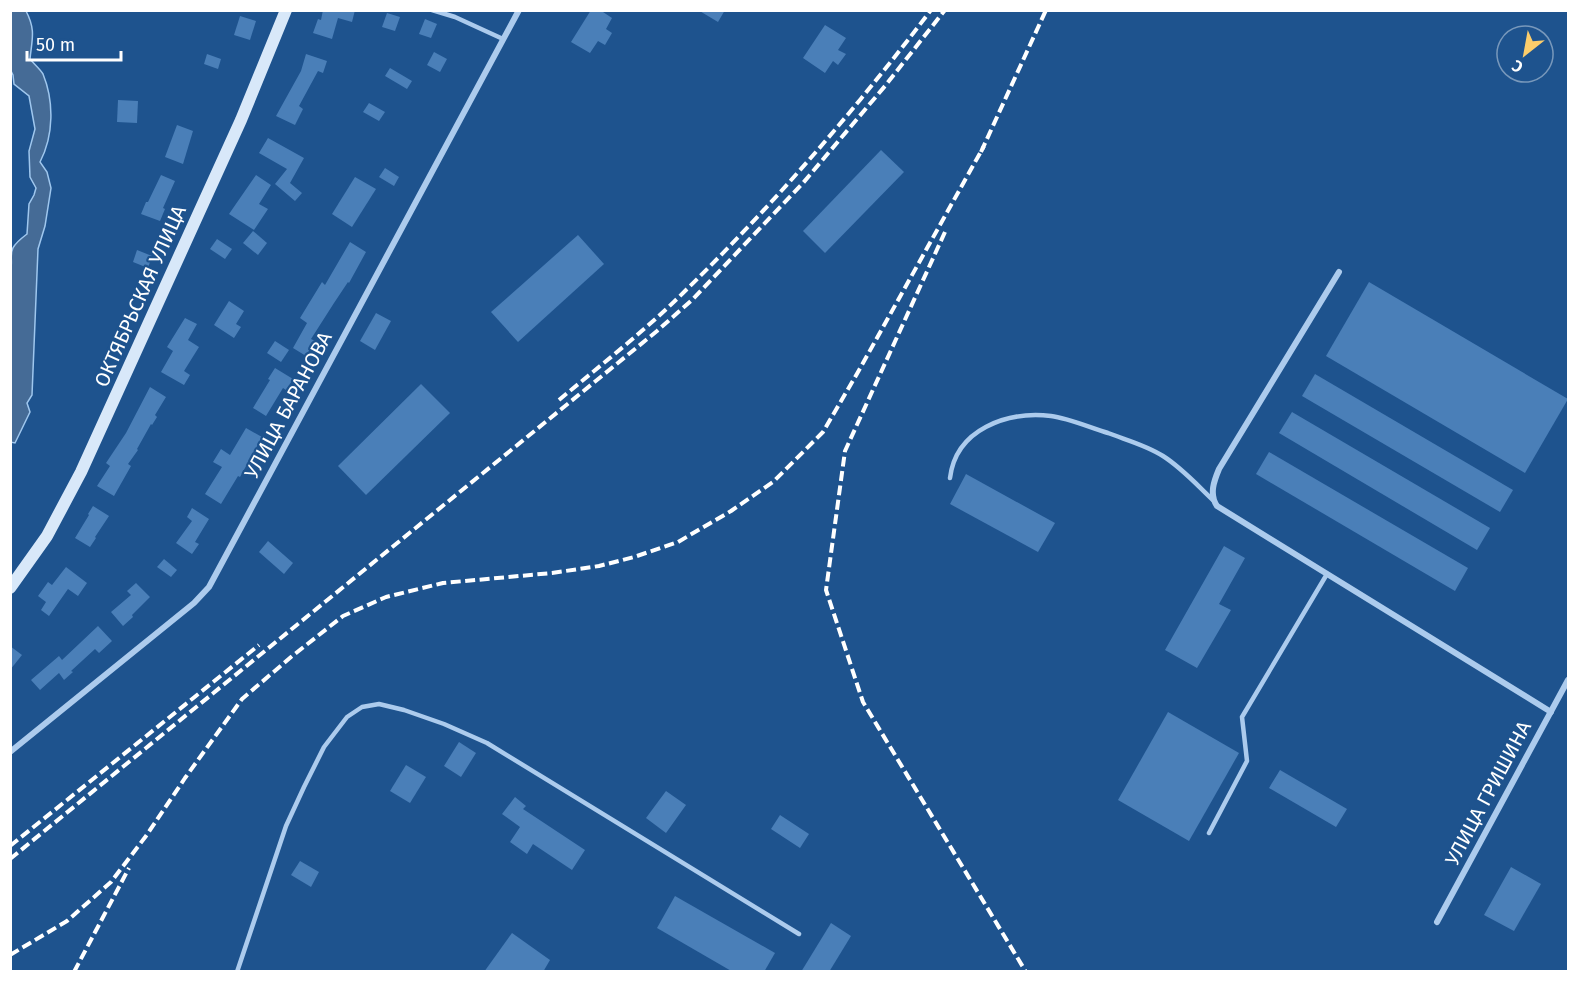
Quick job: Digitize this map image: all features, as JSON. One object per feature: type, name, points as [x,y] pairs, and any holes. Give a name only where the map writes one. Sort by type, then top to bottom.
[{"type":"street","name":"ОКТЯБРЬСКАЯ УЛИЦА","points":[[10,588],[47,536],[81,472],[241,120],[286,10]]},
{"type":"street","name":"УЛИЦА БАРАНОВА","points":[[10,752],[194,603],[209,587],[519,10]]},
{"type":"street","points":[[1339,272],[1219,469],[1214,482],[1214,501],[1217,506],[1551,712]]},
{"type":"street","name":"УЛИЦА ГРИШИНА","points":[[1437,922],[1569,680]]},
{"type":"lane","points":[[432,10],[455,17],[503,39]]},
{"type":"lane","points":[[950,478],[951,467],[957,456],[981,429],[1010,418],[1027,415],[1052,416],[1124,439],[1163,456],[1214,501]]},
{"type":"lane","points":[[1209,833],[1247,761],[1242,717],[1327,574]]},
{"type":"lane","points":[[237,972],[286,826],[324,747],[347,717],[362,707],[379,704],[444,723],[488,743],[799,934]]},
{"type":"water","points":[[10,11],[26,11],[29,18],[32,35],[30,59],[43,74],[51,107],[48,141],[40,162],[47,172],[51,188],[45,226],[38,249],[32,395],[27,403],[30,412],[15,443],[10,442],[11,253],[15,245],[27,234],[29,204],[36,188],[30,177],[29,151],[35,129],[29,96],[14,84],[11,71]]},
{"type":"building","points":[[323,10],[355,10],[352,22],[338,18],[332,39],[313,33],[318,19],[321,20]]},
{"type":"building","points":[[591,10],[600,10],[612,18],[606,29],[612,33],[605,45],[598,41],[590,53],[571,42]]},
{"type":"building","points":[[698,10],[725,10],[718,22]]},
{"type":"building","points":[[387,13],[400,17],[395,31],[382,27]]},
{"type":"building","points":[[240,16],[256,21],[250,40],[234,35]]},
{"type":"building","points":[[425,19],[437,24],[431,38],[419,34]]},
{"type":"building","points":[[825,25],[846,38],[838,50],[846,54],[838,65],[833,61],[825,73],[803,58]]},
{"type":"building","points":[[434,52],[447,59],[440,72],[427,65]]},
{"type":"building","points":[[207,54],[221,59],[218,69],[204,64]]},
{"type":"building","points":[[306,54],[327,61],[323,73],[318,71],[299,106],[303,109],[295,125],[276,116],[301,71]]},
{"type":"building","points":[[390,68],[412,81],[407,89],[385,76]]},
{"type":"building","points":[[118,100],[138,101],[137,123],[117,122]]},
{"type":"building","points":[[369,103],[385,112],[379,121],[363,112]]},
{"type":"building","points":[[177,125],[193,131],[183,164],[165,157]]},
{"type":"building","points":[[268,138],[304,158],[290,183],[302,193],[295,201],[275,184],[287,169],[259,153]]},
{"type":"building","points":[[881,150],[904,172],[825,253],[803,231]]},
{"type":"building","points":[[385,168],[399,177],[394,186],[379,177]]},
{"type":"building","points":[[161,175],[175,181],[160,221],[141,214]]},
{"type":"building","points":[[256,175],[271,185],[259,204],[268,209],[254,230],[229,214]]},
{"type":"building","points":[[355,177],[376,189],[352,227],[332,214]]},
{"type":"building","points":[[253,231],[267,243],[258,255],[243,243]]},
{"type":"building","points":[[578,235],[604,264],[518,342],[491,312]]},
{"type":"building","points":[[217,239],[232,249],[225,259],[210,249]]},
{"type":"building","points":[[350,242],[366,252],[349,283],[311,339],[315,341],[306,356],[293,348],[307,323],[300,318],[322,282],[325,285]]},
{"type":"building","points":[[137,250],[152,256],[148,268],[133,262]]},
{"type":"building","points":[[1369,282],[1568,399],[1525,473],[1326,356]]},
{"type":"building","points":[[229,301],[244,311],[236,324],[241,327],[234,338],[214,325]]},
{"type":"building","points":[[376,313],[391,321],[375,350],[360,341]]},
{"type":"building","points":[[185,318],[197,324],[188,340],[199,347],[184,371],[190,375],[184,385],[161,372],[173,351],[167,347]]},
{"type":"building","points":[[275,341],[289,350],[281,362],[267,353]]},
{"type":"building","points":[[275,368],[293,379],[286,390],[283,388],[266,416],[253,408]]},
{"type":"building","points":[[1315,374],[1513,490],[1500,512],[1302,396]]},
{"type":"building","points":[[421,384],[450,413],[366,495],[338,466]]},
{"type":"building","points":[[150,387],[166,397],[155,415],[157,417],[128,464],[131,466],[114,496],[97,486],[110,466],[106,463],[126,433]]},
{"type":"building","points":[[1292,412],[1490,528],[1477,550],[1279,433]]},
{"type":"building","points":[[246,428],[262,437],[240,477],[238,476],[221,504],[205,494],[222,467],[213,462],[221,449],[230,455]]},
{"type":"building","points":[[1269,452],[1468,568],[1455,591],[1256,474]]},
{"type":"building","points":[[966,474],[1055,523],[1038,552],[950,504]]},
{"type":"building","points":[[93,506],[109,516],[90,547],[75,538]]},
{"type":"building","points":[[192,508],[209,519],[195,542],[199,544],[192,554],[176,543],[192,521],[187,517]]},
{"type":"building","points":[[268,541],[293,563],[284,574],[259,552]]},
{"type":"building","points":[[1224,546],[1245,558],[1219,604],[1231,610],[1197,668],[1165,650]]},
{"type":"building","points":[[164,559],[177,570],[171,577],[157,567]]},
{"type":"building","points":[[66,567],[87,583],[78,596],[68,589],[49,616],[41,610],[46,602],[38,596],[48,582],[52,585]]},
{"type":"building","points":[[136,583],[150,597],[123,626],[111,612],[131,595],[127,591]]},
{"type":"building","points":[[98,626],[112,641],[99,653],[95,649],[64,680],[59,673],[40,690],[31,680],[59,656],[62,660]]},
{"type":"building","points":[[10,646],[22,655],[10,670]]},
{"type":"building","points":[[1168,712],[1239,753],[1189,841],[1118,800]]},
{"type":"building","points":[[459,742],[476,753],[461,777],[444,766]]},
{"type":"building","points":[[406,765],[426,777],[410,803],[390,791]]},
{"type":"building","points":[[1280,770],[1347,809],[1336,827],[1269,788]]},
{"type":"building","points":[[666,791],[686,805],[666,833],[646,818]]},
{"type":"building","points":[[515,797],[526,806],[523,809],[585,850],[572,870],[533,844],[527,854],[510,842],[520,827],[502,814]]},
{"type":"building","points":[[780,815],[809,834],[800,848],[771,829]]},
{"type":"building","points":[[300,861],[319,872],[311,887],[291,875]]},
{"type":"building","points":[[1511,867],[1541,884],[1514,931],[1484,915]]},
{"type":"building","points":[[675,896],[775,953],[764,972],[733,972],[657,928]]},
{"type":"building","points":[[831,923],[851,936],[829,972],[801,972]]},
{"type":"building","points":[[512,933],[550,960],[543,972],[484,972]]},
{"type":"railway","points":[[559,400],[655,319],[751,224],[844,119],[931,10]]},
{"type":"railway","points":[[10,859],[692,300],[803,183],[885,86],[945,10]]},
{"type":"railway","points":[[981,152],[1046,10]]},
{"type":"railway","points":[[10,955],[67,921],[111,882],[242,699],[343,616],[386,597],[443,583],[552,573],[599,566],[634,557],[678,542],[731,511],[773,482],[823,432],[984,146]]},
{"type":"railway","points":[[945,232],[845,451],[826,590],[863,702],[1026,972]]},
{"type":"railway","points":[[10,846],[259,645]]},
{"type":"railway","points":[[74,972],[129,868]]}]
